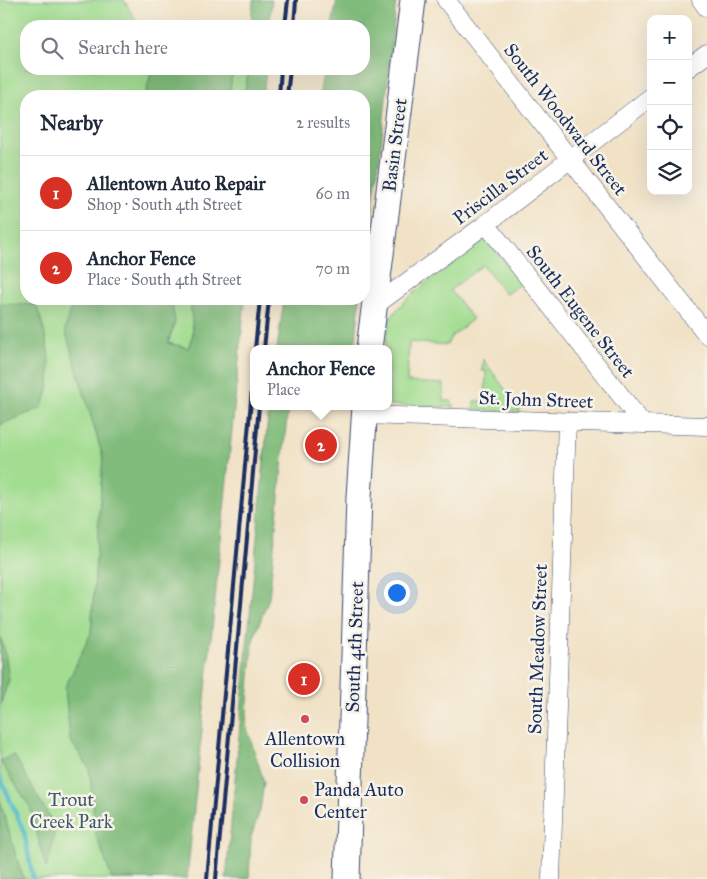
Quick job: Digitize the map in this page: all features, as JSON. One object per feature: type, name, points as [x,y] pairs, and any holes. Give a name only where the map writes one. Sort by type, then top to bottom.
[{"type":"main road","name":"Basin Street","points":[[370,345],[373,307],[413,0]]},
{"type":"main road","name":"South 4th Street","points":[[347,879],[364,410]]},
{"type":"street","name":"South Woodward Street","points":[[446,0],[707,335]]},
{"type":"street","points":[[701,0],[707,8]]},
{"type":"street","points":[[692,65],[707,54]]},
{"type":"street","name":"Priscilla Street","points":[[373,307],[486,224],[647,100]]},
{"type":"street","name":"South Eugene Street","points":[[486,224],[643,424]]},
{"type":"street","name":"St. John Street","points":[[364,410],[567,421],[707,426]]},
{"type":"street","name":"South Meadow Street","points":[[550,879],[567,421]]},
{"type":"green space","name":"Trout Creek Park","points":[[0,0],[124,0],[136,20],[20,20],[20,75],[158,75],[165,90],[20,90],[20,305],[126,305],[95,430],[103,457],[91,633],[87,643],[166,879],[0,879]]},
{"type":"green space","points":[[253,0],[272,0],[270,20],[251,20]]},
{"type":"green space","points":[[337,0],[396,0],[382,137],[370,227],[370,90],[321,90],[324,75],[370,75],[370,20],[333,20]]},
{"type":"green space","points":[[150,75],[232,75],[230,90],[147,90]]},
{"type":"green space","points":[[232,75],[248,75],[245,90],[230,90]]},
{"type":"green space","points":[[248,75],[265,75],[264,90],[245,90]]},
{"type":"green space","points":[[486,238],[521,284],[505,294],[483,265],[450,290],[473,319],[451,337],[447,345],[409,342],[407,382],[444,384],[444,401],[451,401],[455,407],[392,405],[392,345],[386,345],[391,318],[397,309],[435,276]]},
{"type":"green space","points":[[0,304],[36,305],[45,335],[49,358],[48,392],[41,408],[0,425]]},
{"type":"green space","points":[[71,305],[172,305],[175,322],[168,343],[188,348],[193,334],[191,305],[244,305],[187,879],[112,879],[96,835],[89,768],[70,740],[65,688],[91,633],[103,457],[65,330]]},
{"type":"green space","points":[[172,305],[191,305],[193,334],[188,348],[168,343],[175,322]]},
{"type":"green space","points":[[283,305],[359,305],[355,345],[278,345]]},
{"type":"green space","points":[[483,359],[519,408],[519,412],[473,410],[474,401],[485,401],[486,371],[482,371]]},
{"type":"green space","points":[[269,410],[288,410],[269,598],[253,640],[246,725],[264,782],[260,810],[251,837],[249,879],[226,879]]},
{"type":"green space","points":[[0,637],[5,651],[9,680],[0,705]]},
{"type":"green space","points":[[14,755],[55,827],[51,853],[46,868],[30,807],[0,761]]},
{"type":"green space","points":[[0,801],[20,869],[24,879],[0,879]]},
{"type":"waterway","points":[[0,777],[24,832],[33,879]]},
{"type":"railway","points":[[286,20],[288,0]]},
{"type":"railway","points":[[294,20],[296,0]]},
{"type":"railway","points":[[279,90],[281,75]]},
{"type":"railway","points":[[288,90],[289,75]]},
{"type":"railway","points":[[255,345],[259,305]]},
{"type":"railway","points":[[264,345],[268,305]]},
{"type":"railway","points":[[207,879],[250,410]]},
{"type":"railway","points":[[216,879],[259,410]]},
{"type":"place","name":"Anchor Fence","points":[[321,445]]},
{"type":"place","name":"Allentown Auto Repair","points":[[304,679]]},
{"type":"place","name":"Allentown Collision","points":[[305,719]]},
{"type":"place","name":"Panda Auto Center","points":[[304,800]]}]
